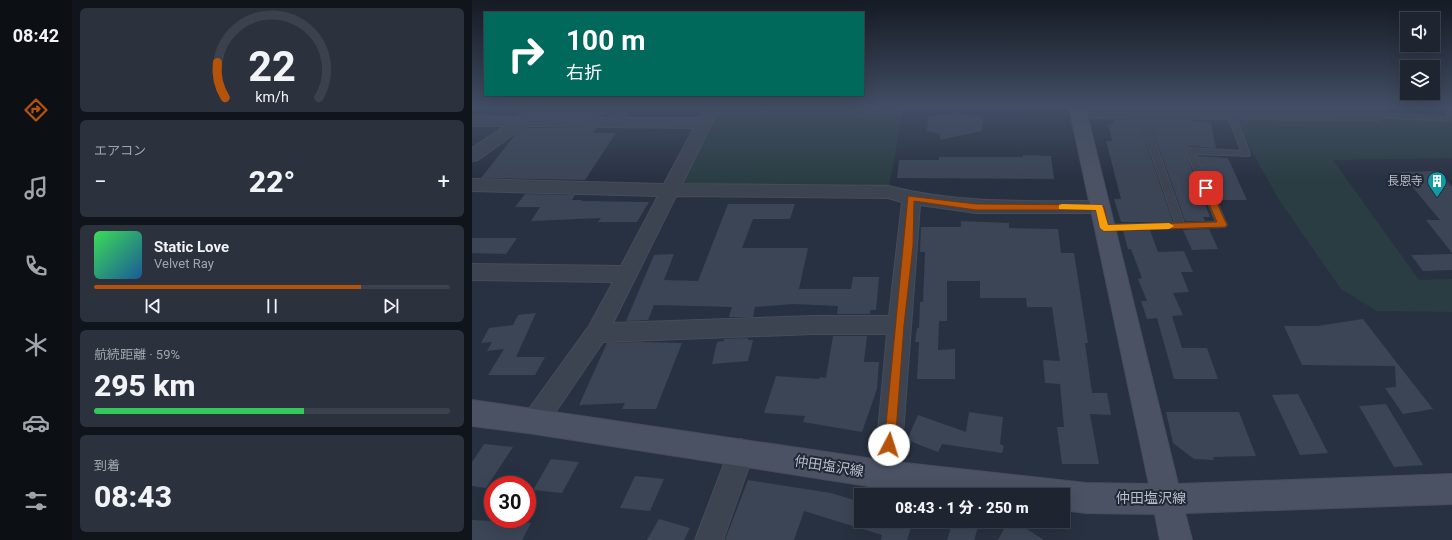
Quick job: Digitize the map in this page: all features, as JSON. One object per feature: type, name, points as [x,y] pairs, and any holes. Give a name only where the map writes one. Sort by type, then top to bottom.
[{"type":"main road","points":[[1083,131],[1165,499],[1176,540]]},
{"type":"main road","name":"仲田塩沢線","points":[[472,413],[535,421],[887,475],[1086,498],[1165,499],[1452,489]]},
{"type":"street","points":[[472,156],[507,131]]},
{"type":"street","points":[[535,421],[597,333],[699,131]]},
{"type":"street","points":[[472,185],[669,190],[888,192],[910,198],[976,207],[1102,218]]},
{"type":"street","points":[[887,475],[899,325],[908,246],[910,198]]},
{"type":"street","points":[[472,272],[627,274]]},
{"type":"street","points":[[597,333],[813,325],[899,325]]},
{"type":"street","points":[[709,540],[741,452]]},
{"type":"lane","points":[[1147,131],[1181,226]]},
{"type":"lane","points":[[1102,218],[1181,226],[1222,225],[1190,151],[1246,154],[1237,131]]},
{"type":"green space","points":[[700,131],[899,131],[888,192],[669,190]]},
{"type":"green space","points":[[1241,131],[1452,131],[1452,158],[1333,160],[1419,280],[1452,279],[1452,312],[1377,311],[1341,289],[1279,200]]},
{"type":"building","points":[[520,131],[594,131],[593,133],[616,133],[585,180],[481,178],[515,135]]},
{"type":"building","points":[[928,131],[981,131],[940,140],[940,134]]},
{"type":"building","points":[[1110,131],[1142,131],[1173,222],[1121,222],[1114,199],[1121,199],[1106,141],[1112,141]]},
{"type":"building","points":[[1153,131],[1213,131],[1216,148],[1190,146],[1185,151],[1210,217],[1203,217],[1205,221],[1185,221]]},
{"type":"building","points":[[1023,155],[1051,156],[1054,179],[897,178],[899,160],[939,160],[939,157],[1023,157]]},
{"type":"building","points":[[1197,156],[1228,158],[1247,200],[1217,200]]},
{"type":"building","name":"長恩寺","points":[[1438,171],[1452,187],[1452,253],[1426,220],[1440,220],[1400,172]]},
{"type":"building","points":[[525,194],[575,195],[572,200],[582,200],[581,201],[649,202],[637,222],[598,222],[601,218],[531,221],[540,207],[515,207]]},
{"type":"building","points":[[728,204],[795,204],[790,219],[753,219],[742,248],[808,248],[799,289],[851,289],[853,277],[879,277],[876,310],[870,310],[870,314],[837,314],[838,306],[793,304],[755,307],[753,317],[729,317],[732,307],[654,305],[648,320],[626,321],[654,255],[674,254],[664,280],[698,281]]},
{"type":"building","points":[[961,221],[1009,223],[1009,228],[1058,229],[1061,253],[1074,253],[1088,343],[1085,343],[1092,393],[1107,393],[1111,415],[1090,414],[1099,464],[1062,464],[1057,427],[1064,427],[1060,384],[1045,383],[1043,360],[1060,361],[1052,307],[1027,307],[1026,298],[980,298],[980,281],[947,281],[947,321],[939,321],[938,350],[955,349],[955,379],[917,379],[919,342],[915,342],[917,328],[919,328],[920,302],[923,302],[925,252],[920,252],[921,227],[961,227]]},
{"type":"building","points":[[1209,229],[1218,249],[1192,250],[1183,230]]},
{"type":"building","points":[[1150,230],[1158,252],[1184,251],[1193,272],[1181,272],[1189,292],[1173,293],[1183,315],[1172,316],[1182,348],[1207,348],[1218,379],[1174,379],[1157,318],[1147,319],[1141,301],[1147,301],[1138,279],[1142,278],[1131,249],[1128,249],[1123,231]]},
{"type":"building","points":[[472,238],[517,238],[506,254],[472,253]]},
{"type":"building","points":[[1452,254],[1452,270],[1423,271],[1411,255]]},
{"type":"building","points":[[536,313],[516,357],[545,357],[535,375],[488,375],[504,349],[487,351],[492,342],[481,343],[489,328],[513,325],[518,315]]},
{"type":"building","points":[[1363,319],[1433,409],[1403,414],[1385,388],[1396,387],[1395,366],[1302,365],[1284,326],[1317,326]]},
{"type":"building","points":[[833,336],[867,336],[864,362],[879,362],[877,389],[862,432],[803,422],[805,416],[764,413],[776,376],[819,379],[820,377],[826,378]]},
{"type":"building","points":[[748,338],[748,340],[753,340],[748,361],[712,364],[717,342],[724,341],[724,339]]},
{"type":"building","points":[[607,343],[682,343],[656,409],[622,409],[625,403],[579,405]]},
{"type":"building","points":[[1298,394],[1328,453],[1300,455],[1272,395]]},
{"type":"building","points":[[1386,404],[1423,465],[1394,467],[1359,406]]},
{"type":"building","points":[[969,412],[1003,417],[1000,444],[1004,446],[1002,453],[942,444],[938,452],[907,440],[918,415],[966,432]]},
{"type":"building","points":[[1166,412],[1239,412],[1256,456],[1213,457],[1214,460],[1194,459],[1173,443]]},
{"type":"building","points":[[484,444],[513,447],[494,476],[484,476],[484,488],[472,486],[472,462]]},
{"type":"building","points":[[551,459],[579,462],[562,493],[536,490],[536,485]]},
{"type":"building","points":[[635,476],[664,479],[650,511],[620,508]]},
{"type":"building","points":[[748,480],[831,493],[854,500],[854,526],[804,511],[794,540],[725,540]]},
{"type":"building","points":[[659,519],[690,528],[684,540],[647,540]]},
{"type":"building","points":[[472,520],[484,521],[484,528],[528,528],[522,540],[472,540]]},
{"type":"building","points":[[859,528],[911,528],[907,540],[881,540],[882,535]]},
{"type":"building","points":[[951,528],[978,528],[974,540],[947,540]]},
{"type":"building","points":[[1004,528],[1025,528],[1044,540],[998,540]]},
{"type":"slow traffic","points":[[1062,207],[1100,207],[1104,228],[1169,226]]},
{"type":"place","name":"長恩寺","points":[[1437,198]]},
{"type":"route","points":[[889,445],[899,325],[908,246],[910,198],[976,207],[1100,207],[1104,228],[1222,225],[1206,188]]}]
